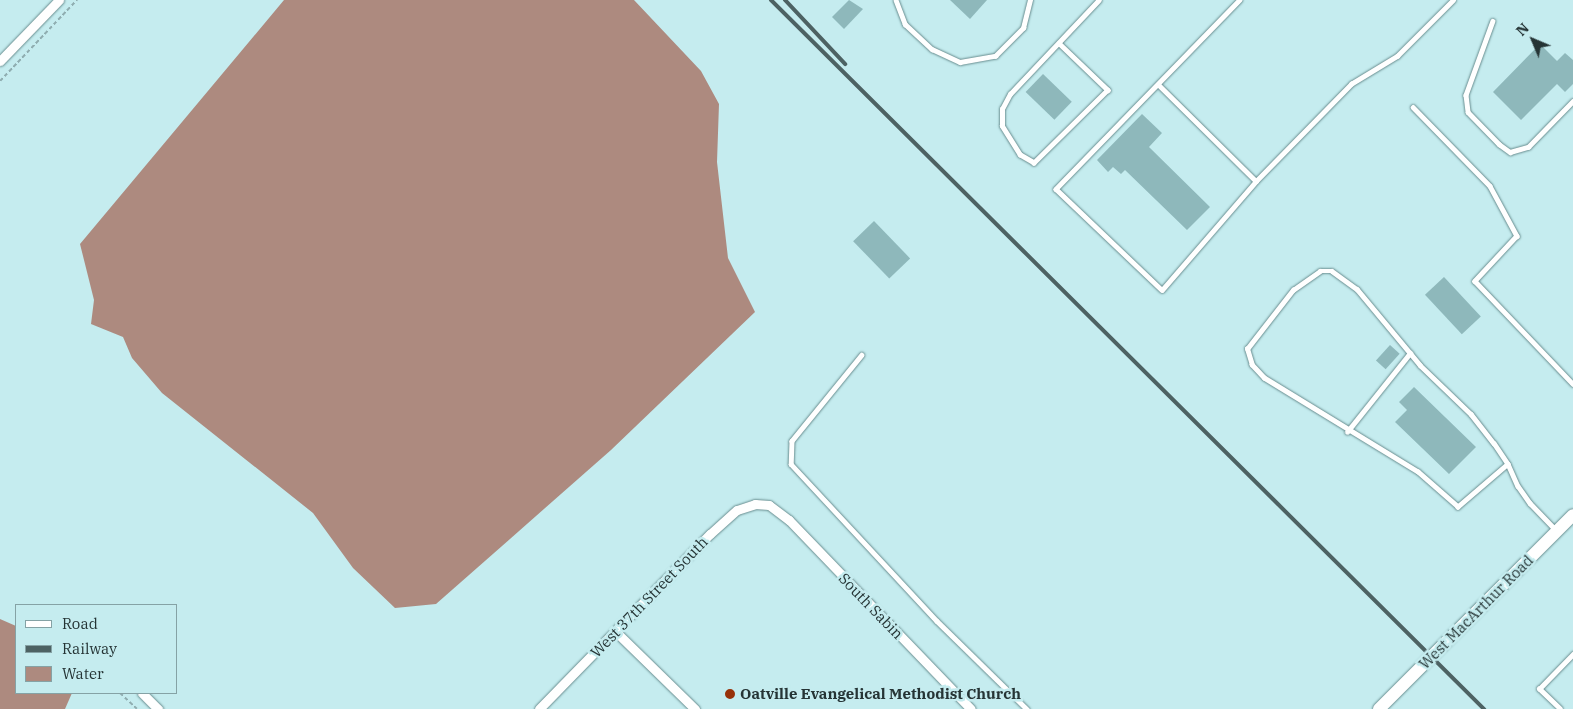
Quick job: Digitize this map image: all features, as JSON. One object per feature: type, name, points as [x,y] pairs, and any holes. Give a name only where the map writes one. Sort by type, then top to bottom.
[{"type":"street","points":[[0,61],[59,0]]},
{"type":"street","name":"West 37th Street South","points":[[539,709],[737,510],[769,505]]},
{"type":"street","name":"South Sabin","points":[[769,505],[789,520],[971,709]]},
{"type":"street","name":"West MacArthur Road","points":[[1379,709],[1557,531],[1571,520]]},
{"type":"street","points":[[615,631],[695,709]]},
{"type":"street","points":[[143,694],[158,709]]},
{"type":"lane","points":[[896,0],[904,24],[932,49],[960,62],[995,56],[1023,28],[1030,0]]},
{"type":"lane","points":[[1059,43],[1108,90],[1034,164],[1020,155],[1002,126],[1002,109],[1010,94],[1099,0]]},
{"type":"lane","points":[[1240,0],[1160,86],[1056,189],[1162,290],[1256,181],[1351,84],[1397,56],[1453,0]]},
{"type":"lane","points":[[1492,22],[1466,95],[1468,112],[1498,144],[1510,152],[1528,147],[1573,101]]},
{"type":"lane","points":[[1160,86],[1256,181]]},
{"type":"lane","points":[[1413,107],[1490,186],[1518,236],[1476,281],[1573,384]]},
{"type":"lane","points":[[1508,464],[1458,507],[1418,472],[1347,432],[1258,371],[1247,349],[1255,334],[1293,290],[1320,270],[1332,271],[1357,289],[1410,353],[1472,414],[1508,464],[1530,503],[1557,531]]},
{"type":"lane","points":[[1347,432],[1410,353]]},
{"type":"lane","points":[[862,356],[792,441],[791,464],[936,620],[1027,709]]},
{"type":"lane","points":[[1560,709],[1539,688],[1573,654]]},
{"type":"path","points":[[0,81],[77,0]]},
{"type":"path","points":[[121,694],[137,709]]},
{"type":"water","points":[[284,0],[634,0],[701,71],[719,104],[717,162],[728,258],[755,312],[611,450],[436,604],[395,608],[353,568],[313,513],[162,393],[132,358],[123,337],[91,324],[94,300],[80,244]]},
{"type":"water","points":[[0,619],[15,626],[15,694],[72,694],[65,709],[0,709]]},
{"type":"building","points":[[849,0],[863,9],[844,29],[832,17]]},
{"type":"building","points":[[950,0],[987,0],[970,19]]},
{"type":"building","points":[[1540,44],[1557,61],[1565,53],[1573,60],[1573,84],[1565,92],[1557,84],[1521,120],[1493,92]]},
{"type":"building","points":[[1043,74],[1072,102],[1054,120],[1026,92]]},
{"type":"building","points":[[1142,114],[1162,133],[1149,147],[1210,207],[1187,230],[1125,170],[1121,174],[1113,167],[1108,172],[1097,160]]},
{"type":"building","points":[[874,221],[910,258],[889,279],[853,241]]},
{"type":"building","points":[[1444,277],[1481,316],[1462,334],[1425,295]]},
{"type":"building","points":[[1390,345],[1400,354],[1386,369],[1376,361]]},
{"type":"building","points":[[1414,387],[1476,447],[1449,474],[1395,422],[1407,410],[1399,402]]},
{"type":"railway","points":[[771,0],[1484,709]]},
{"type":"railway","points":[[785,0],[845,64]]},
{"type":"place","name":"Oatville Evangelical Methodist Church","points":[[730,694]]}]
